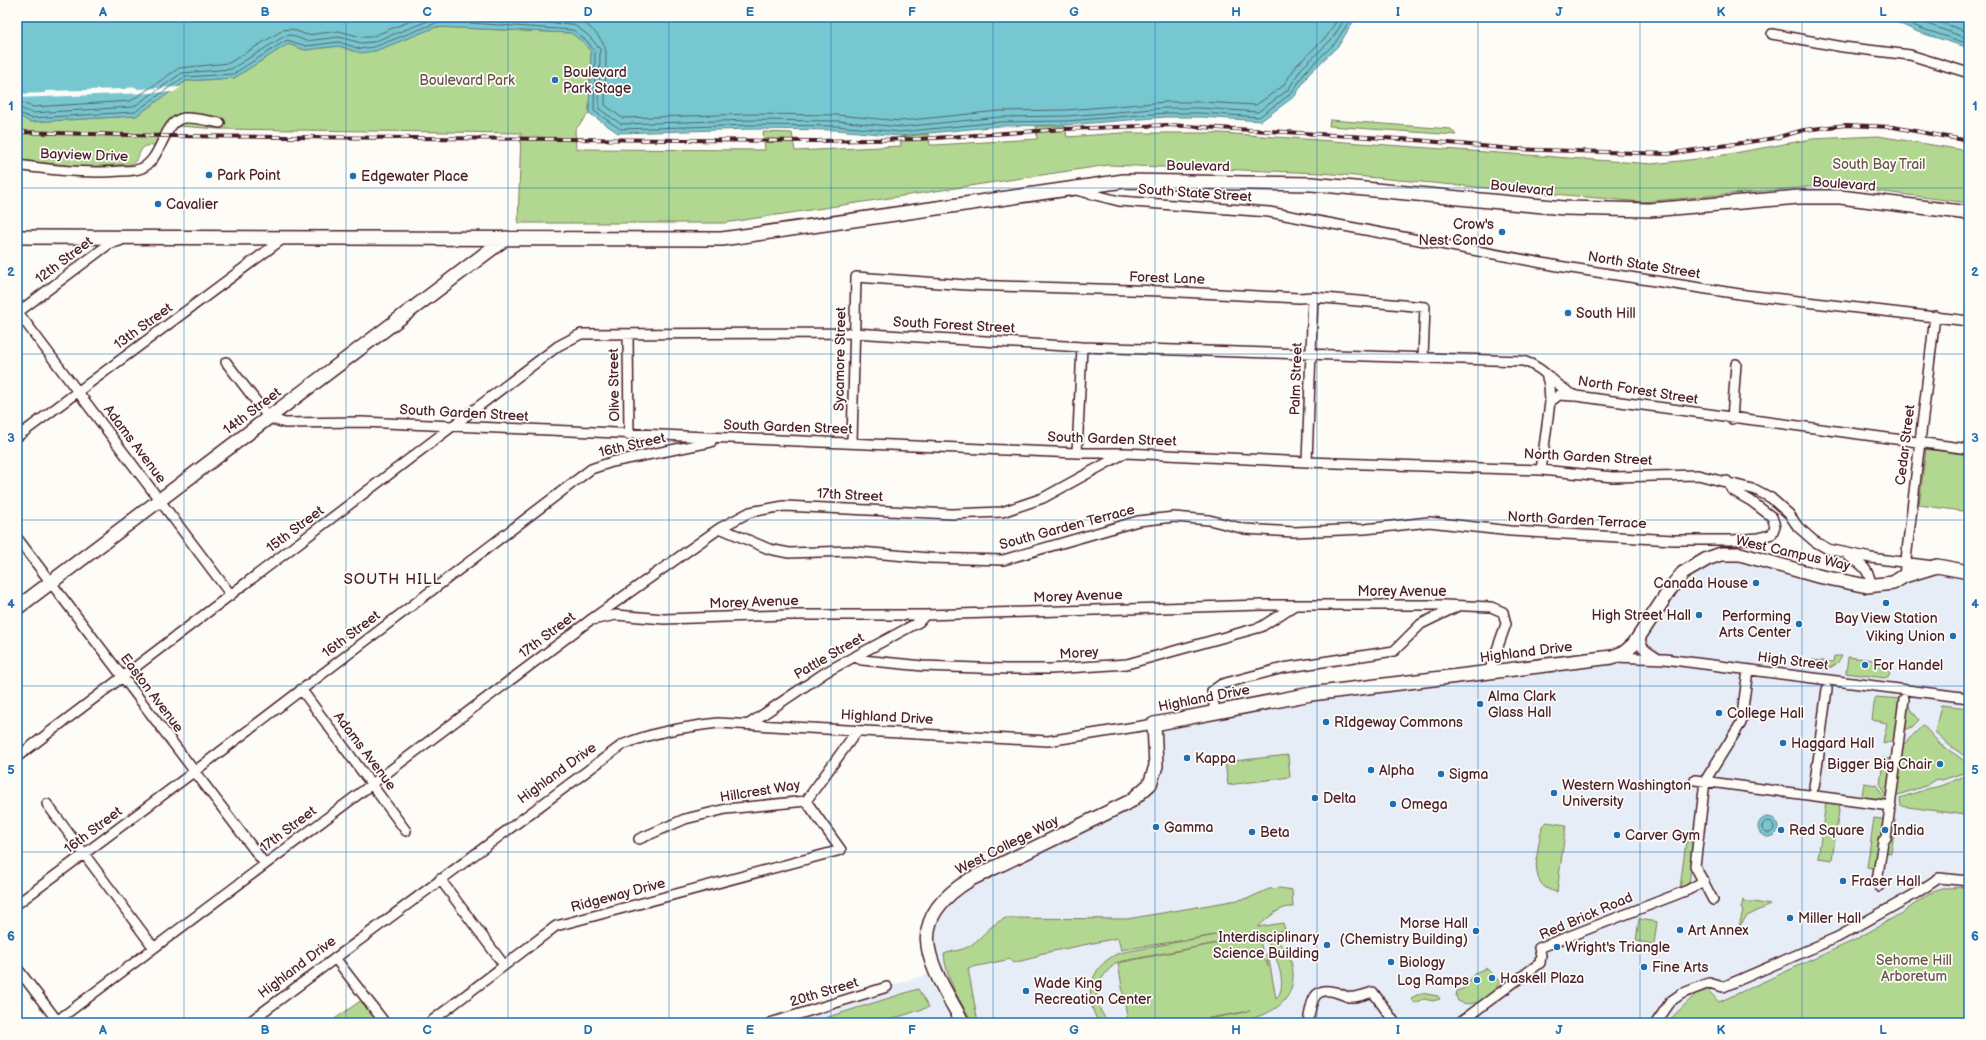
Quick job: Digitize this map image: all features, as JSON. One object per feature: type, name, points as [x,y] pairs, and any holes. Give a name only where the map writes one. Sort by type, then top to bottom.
[{"type":"main road","name":"Boulevard","points":[[17,237],[722,239],[1124,181],[1312,184],[1564,208],[1650,210],[1791,197],[1840,197],[1969,213]]},
{"type":"main road","name":"14th Street","points":[[17,608],[506,238]]},
{"type":"main road","name":"West Campus Way","points":[[1612,657],[1631,647],[1642,634],[1673,585],[1683,573],[1707,559],[1721,554],[1740,554],[1818,576],[1871,586],[1893,583],[1904,576],[1937,566]]},
{"type":"main road","name":"North Garden Street","points":[[1937,566],[1969,572]]},
{"type":"main road","name":"Highland Drive","points":[[1154,724],[1311,694],[1612,657]]},
{"type":"main road","name":"West College Way","points":[[964,1023],[935,972],[929,955],[927,946],[929,927],[936,910],[952,892],[971,879],[1130,801],[1150,784],[1156,766],[1154,724]]},
{"type":"street","points":[[1772,34],[1843,47],[1910,55],[1969,73]]},
{"type":"street","name":"Bayview Drive","points":[[17,165],[58,170],[106,172],[138,170],[144,168],[153,159],[161,148],[169,130],[177,120],[191,118],[220,123]]},
{"type":"street","name":"South State Street","points":[[1071,188],[1119,201],[1269,212],[1316,221]]},
{"type":"street","name":"North State Street","points":[[1316,221],[1558,266],[1746,295],[1969,321]]},
{"type":"street","name":"13th Street","points":[[17,437],[285,237]]},
{"type":"street","name":"12th Street","points":[[17,312],[109,244],[132,238]]},
{"type":"street","name":"Forest Lane","points":[[856,277],[967,285],[1161,291],[1299,298],[1313,297],[1425,307],[1423,358]]},
{"type":"street","name":"Sycamore Street","points":[[852,443],[856,277]]},
{"type":"street","name":"Palm Street","points":[[1307,462],[1313,297]]},
{"type":"street","name":"Adams Avenue","points":[[17,312],[231,595]]},
{"type":"street","name":"Cedar Street","points":[[1904,576],[1935,316]]},
{"type":"street","name":"South Forest Street","points":[[595,334],[854,333],[1082,347],[1311,353]]},
{"type":"street","name":"15th Street","points":[[17,757],[123,678],[558,346],[581,334],[595,334]]},
{"type":"street","name":"Olive Street","points":[[628,335],[629,435]]},
{"type":"street","points":[[1077,453],[1082,347]]},
{"type":"street","name":"North Forest Street","points":[[1311,353],[1523,361],[1535,366],[1565,390],[1576,396],[1732,419],[1969,450]]},
{"type":"street","points":[[226,362],[269,418]]},
{"type":"street","points":[[1732,419],[1736,364]]},
{"type":"street","points":[[1541,470],[1550,402],[1549,385],[1545,373]]},
{"type":"street","points":[[1550,402],[1559,395],[1576,396]]},
{"type":"street","name":"South Garden Street","points":[[269,418],[285,423],[362,422],[629,435],[1077,453],[1126,453],[1307,462]]},
{"type":"street","name":"16th Street","points":[[17,904],[591,469],[612,462],[726,438]]},
{"type":"street","name":"17th Street","points":[[57,1022],[589,620],[720,528],[750,512],[784,506],[952,514],[1002,512],[1043,498],[1126,453]]},
{"type":"street","name":"North Garden Street","points":[[1307,462],[1541,470],[1613,477],[1698,475],[1727,481],[1756,490],[1771,498],[1814,541],[1828,549],[1844,554],[1937,566]]},
{"type":"street","name":"North Garden Terrace","points":[[1304,531],[1365,529],[1429,522],[1511,532],[1674,540],[1733,540],[1759,538],[1772,534],[1775,526],[1772,517],[1751,501],[1732,490],[1727,481]]},
{"type":"street","name":"South Garden Terrace","points":[[720,528],[768,549],[789,553],[850,551],[929,558],[1003,560],[1138,521],[1174,517],[1209,520],[1244,530],[1304,531]]},
{"type":"street","name":"Easton Avenue","points":[[17,538],[265,864]]},
{"type":"street","name":"North Garden Street","points":[[1844,554],[1864,566],[1869,572],[1871,586]]},
{"type":"street","name":"Morey Avenue","points":[[589,620],[616,615],[664,619],[801,615],[925,615],[1295,605],[1491,606],[1504,612],[1506,624],[1489,672]]},
{"type":"street","name":"Morey","points":[[855,657],[862,660],[923,666],[1006,669],[1051,669],[1127,664],[1261,627],[1295,605]]},
{"type":"street","points":[[1215,713],[1212,691],[1222,684],[1283,668],[1394,651],[1421,624],[1460,605]]},
{"type":"street","name":"Pattle Street","points":[[749,724],[826,672],[919,622],[925,615]]},
{"type":"street","points":[[1642,634],[1640,644],[1658,659]]},
{"type":"street","name":"High Street","points":[[1612,657],[1658,659],[1969,698]]},
{"type":"street","points":[[1714,900],[1696,866],[1700,781],[1741,723],[1748,670]]},
{"type":"street","points":[[1820,741],[1827,688]]},
{"type":"street","name":"Adams Avenue","points":[[301,689],[372,783],[406,831]]},
{"type":"street","points":[[1879,886],[1878,875],[1891,806],[1904,699]]},
{"type":"street","name":"Highland Drive","points":[[248,1023],[622,745],[637,739],[668,730],[694,726],[749,724],[1048,741],[1154,724]]},
{"type":"street","name":"Hillcrest Way","points":[[639,839],[685,819],[726,809],[806,801],[857,731]]},
{"type":"street","points":[[1814,787],[1818,754]]},
{"type":"street","points":[[1700,781],[1891,806]]},
{"type":"street","name":"Ridgeway Drive","points":[[429,1023],[556,926],[841,850],[806,801]]},
{"type":"street","points":[[46,804],[154,948]]},
{"type":"street","points":[[1656,1023],[1671,1001],[1681,994],[1709,983],[1723,987],[1838,937],[1915,894],[1939,878],[1969,881]]},
{"type":"street","points":[[440,879],[504,965]]},
{"type":"street","name":"Red Brick Road","points":[[1459,1023],[1540,964],[1541,956],[1539,948],[1688,890],[1704,881]]},
{"type":"street","points":[[336,958],[385,1023]]},
{"type":"street","points":[[17,968],[57,1022]]},
{"type":"street","name":"20th Street","points":[[770,1023],[887,987]]},
{"type":"street","points":[[1308,1023],[1313,997],[1317,993],[1333,991],[1349,998],[1373,992],[1395,1023]]},
{"type":"shaded area","name":"Western Washington University","points":[[1721,554],[1867,586],[1910,571],[1969,579],[1969,887],[1946,888],[1930,893],[1905,911],[1855,940],[1719,1003],[1696,994],[1666,1023],[770,1023],[935,972],[927,945],[942,902],[1150,784],[1154,724],[1625,652],[1673,585]]},
{"type":"green space","points":[[436,27],[571,33],[583,42],[591,52],[589,113],[575,130],[576,149],[765,150],[763,132],[792,133],[795,151],[901,146],[900,137],[928,134],[930,145],[935,145],[1037,139],[1036,126],[1065,126],[1067,137],[1121,133],[1220,133],[1652,164],[1707,158],[1812,139],[1878,136],[1969,151],[1969,203],[1830,185],[1642,202],[1322,173],[1108,165],[724,223],[518,223],[521,133],[219,129],[165,125],[157,146],[150,145],[143,148],[138,158],[132,164],[83,167],[17,160],[17,115],[30,122],[136,116],[186,81],[234,78],[288,44],[305,50],[339,46],[353,51],[375,51]]},
{"type":"green space","points":[[1330,120],[1451,129],[1456,135],[1329,126]]},
{"type":"green space","points":[[1926,449],[1969,455],[1969,512],[1919,505]]},
{"type":"green space","points":[[1834,656],[1842,656],[1837,664],[1829,668],[1823,670],[1823,666],[1812,665],[1812,660],[1833,662]]},
{"type":"green space","points":[[1848,657],[1891,662],[1889,676],[1885,678],[1846,673]]},
{"type":"green space","points":[[1875,697],[1902,699],[1896,745],[1891,741],[1884,744],[1883,742],[1887,723],[1872,720]]},
{"type":"green space","points":[[1906,702],[1919,720],[1912,727],[1903,731]]},
{"type":"green space","points":[[1941,705],[1969,708],[1969,759],[1949,745],[1935,732]]},
{"type":"green space","points":[[1923,725],[1940,744],[1969,764],[1969,771],[1942,780],[1937,779],[1928,785],[1895,796],[1901,747]]},
{"type":"green space","points":[[1288,755],[1290,777],[1228,785],[1225,762]]},
{"type":"green space","points":[[1883,758],[1894,760],[1888,794],[1886,796],[1880,786]]},
{"type":"green space","points":[[1969,774],[1966,815],[1901,806],[1900,798],[1943,785]]},
{"type":"green space","points":[[1864,783],[1876,785],[1884,797],[1880,800],[1865,798],[1862,795]]},
{"type":"green space","points":[[1826,802],[1840,804],[1832,860],[1818,858]]},
{"type":"green space","points":[[1874,818],[1896,821],[1891,853],[1883,852],[1881,869],[1867,867]]},
{"type":"green space","points":[[1547,822],[1566,825],[1557,892],[1547,889],[1541,883],[1537,875],[1537,855],[1542,826]]},
{"type":"green space","points":[[1686,841],[1694,842],[1689,884],[1680,888]]},
{"type":"green space","name":"Sehome Hill Arboretum","points":[[1969,887],[1969,1023],[1666,1023],[1696,994],[1708,990],[1719,1002],[1855,940],[1905,911],[1930,893],[1946,888]]},
{"type":"green space","points":[[1280,888],[1292,890],[1293,907],[1283,908],[1270,916],[1258,927],[1283,923],[1285,930],[1267,934],[1282,945],[1291,960],[1293,973],[1290,990],[1282,1003],[1270,1012],[1254,1018],[1237,1021],[1187,1023],[1250,1011],[1181,1023],[1128,1023],[1118,963],[1243,938],[1118,962],[1104,976],[1097,991],[1099,1007],[1109,1023],[1099,1023],[1091,1003],[1090,993],[1095,974],[1109,959],[1119,953],[1216,935],[1121,950],[1118,938],[1039,954],[1037,957],[1013,963],[1011,959],[968,968],[978,1023],[973,1023],[959,998],[945,964],[944,954],[968,947],[976,942],[996,923],[1006,918],[1127,919],[1249,898],[1269,889]],"holes":[[[1260,940],[1268,943],[1280,971],[1281,986],[1280,993],[1276,999],[1268,954],[1266,954],[1268,967],[1264,960]]]},
{"type":"green space","points":[[1743,900],[1744,902],[1770,905],[1747,916],[1739,927],[1743,910],[1741,909]]},
{"type":"green space","points":[[1639,919],[1657,922],[1654,944],[1636,941]]},
{"type":"green space","points":[[1486,968],[1500,982],[1492,992],[1482,1000],[1470,1004],[1458,1001],[1456,996],[1457,991],[1465,988],[1475,973]]},
{"type":"green space","points":[[918,989],[929,1007],[880,1023],[809,1023]]},
{"type":"green space","points":[[1421,993],[1438,996],[1440,999],[1433,1001],[1424,999],[1415,1003],[1411,998]]},
{"type":"green space","points":[[363,999],[381,1023],[329,1023]]},
{"type":"water","points":[[17,17],[1356,17],[1339,45],[1308,75],[1295,96],[1261,121],[1201,117],[1166,117],[1067,125],[1000,126],[900,136],[837,130],[752,129],[618,133],[589,113],[591,52],[583,42],[571,33],[436,27],[375,51],[360,53],[339,46],[305,50],[288,44],[234,78],[186,81],[136,116],[30,122],[17,115]]},
{"type":"water","points":[[1885,17],[1969,17],[1969,48],[1918,32]]},
{"type":"water","points":[[1764,817],[1772,817],[1778,823],[1778,831],[1772,837],[1764,837],[1758,831],[1758,823]]},
{"type":"pier","points":[[136,87],[137,89],[181,87],[174,92],[17,98],[17,94],[45,93],[45,91],[126,89]]},
{"type":"railway","points":[[17,132],[166,136],[817,141],[919,139],[1065,129],[1168,125],[1416,140],[1513,149],[1668,154],[1775,138],[1804,130],[1846,125],[1893,127],[1969,141]]},
{"type":"place","name":"Boulevard Park Stage","points":[[555,80]]},
{"type":"place","name":"Park Point","points":[[209,175]]},
{"type":"place","name":"Edgewater Place","points":[[353,176]]},
{"type":"place","name":"Cavalier","points":[[158,204]]},
{"type":"place","name":"Crow's Nest Condo","points":[[1502,232]]},
{"type":"place","name":"South Hill","points":[[1568,313]]},
{"type":"place","name":"Canada House","points":[[1756,583]]},
{"type":"place","name":"Bay View Station","points":[[1886,603]]},
{"type":"place","name":"High Street Hall","points":[[1699,615]]},
{"type":"place","name":"Performing Arts Center","points":[[1799,624]]},
{"type":"place","name":"Viking Union","points":[[1953,636]]},
{"type":"place","name":"For Handel","points":[[1865,665]]},
{"type":"place","name":"Alma Clark Glass Hall","points":[[1480,704]]},
{"type":"place","name":"College Hall","points":[[1719,713]]},
{"type":"place","name":"RIdgeway Commons","points":[[1326,722]]},
{"type":"place","name":"Haggard Hall","points":[[1783,743]]},
{"type":"place","name":"Kappa","points":[[1187,758]]},
{"type":"place","name":"Bigger Big Chair","points":[[1940,764]]},
{"type":"place","name":"Alpha","points":[[1371,770]]},
{"type":"place","name":"Sigma","points":[[1441,774]]},
{"type":"place","name":"Western Washington University","points":[[1554,793]]},
{"type":"place","name":"Delta","points":[[1315,798]]},
{"type":"place","name":"Omega","points":[[1393,804]]},
{"type":"place","name":"Gamma","points":[[1156,827]]},
{"type":"place","name":"Red Square","points":[[1781,830]]},
{"type":"place","name":"India","points":[[1885,830]]},
{"type":"place","name":"Beta","points":[[1252,832]]},
{"type":"place","name":"Carver Gym","points":[[1617,835]]},
{"type":"place","name":"Fraser Hall","points":[[1843,881]]},
{"type":"place","name":"Miller Hall","points":[[1790,918]]},
{"type":"place","name":"Art Annex","points":[[1680,930]]},
{"type":"place","name":"Morse Hall (Chemistry Building)","points":[[1476,931]]},
{"type":"place","name":"Interdisciplinary Science Building","points":[[1327,945]]},
{"type":"place","name":"Wright's Triangle","points":[[1557,947]]},
{"type":"place","name":"Biology","points":[[1391,962]]},
{"type":"place","name":"Fine Arts","points":[[1644,967]]},
{"type":"place","name":"Haskell Plaza","points":[[1492,978]]},
{"type":"place","name":"Log Ramps","points":[[1477,980]]},
{"type":"place","name":"Wade King Recreation Center","points":[[1026,991]]},
{"type":"district","name":"SOUTH HILL","points":[[393,579]]},
{"type":"park label","name":"Boulevard Park","points":[[467,80]]},
{"type":"park label","name":"South Bay Trail","points":[[1879,164]]}]
